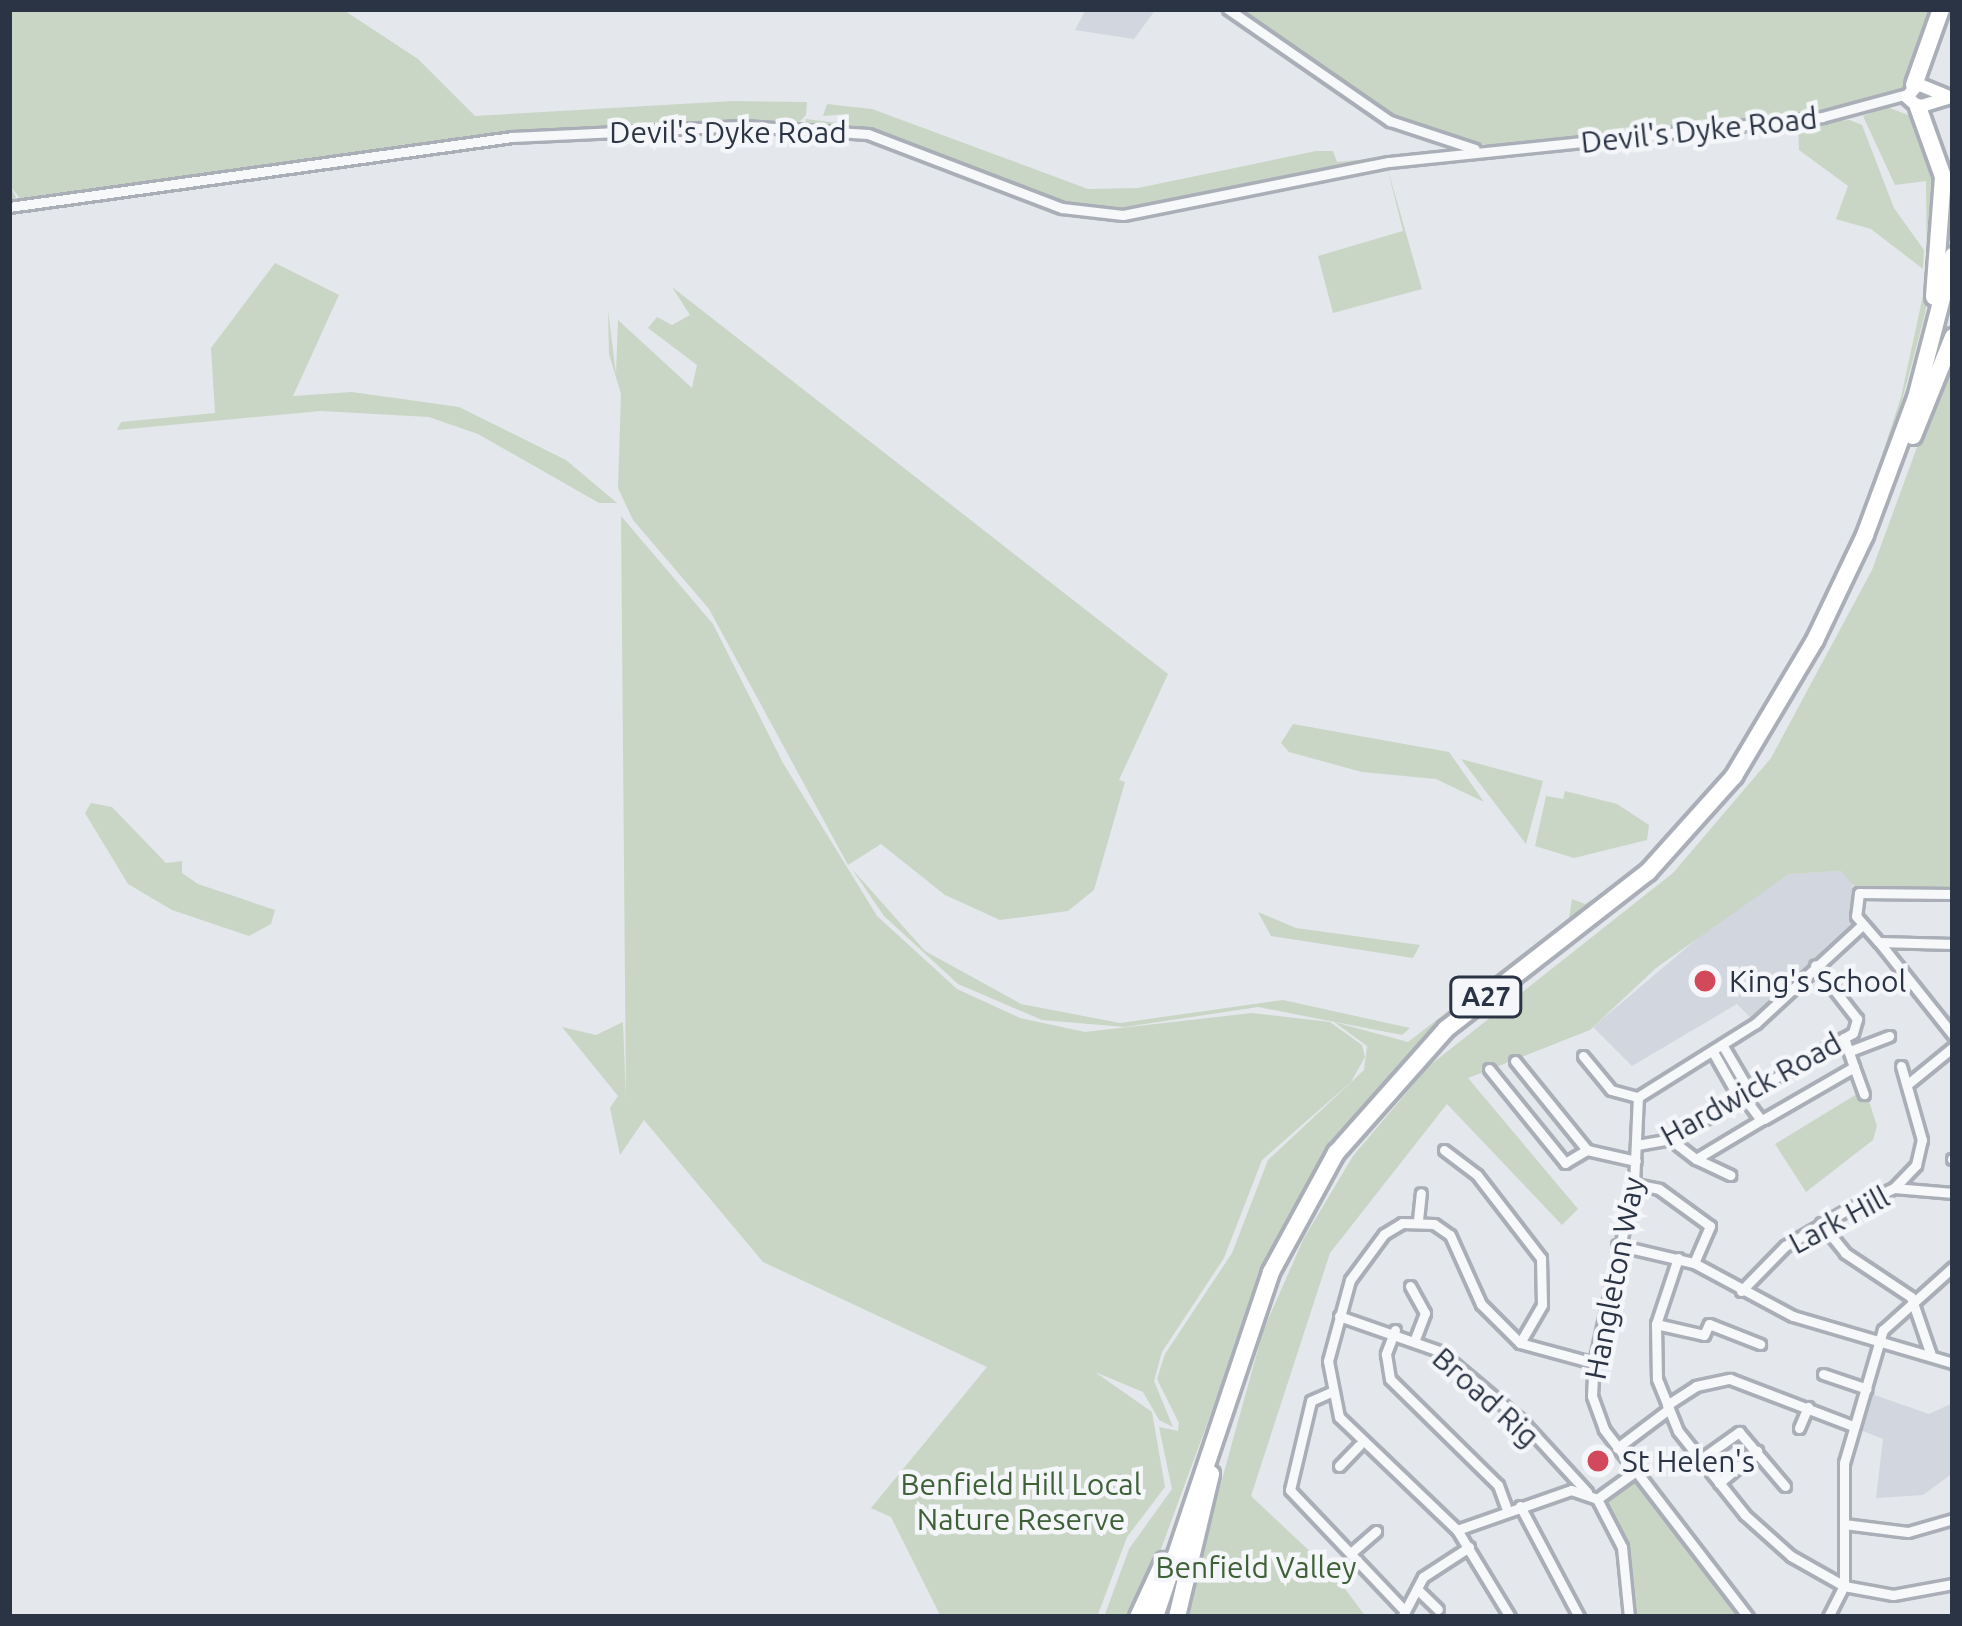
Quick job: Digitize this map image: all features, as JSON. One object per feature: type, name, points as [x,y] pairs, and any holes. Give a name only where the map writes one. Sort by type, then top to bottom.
[{"type":"highway","points":[[1915,97],[1941,9]]},
{"type":"highway","name":"A27","points":[[1892,466],[1931,311],[1944,216],[1939,153],[1915,97]]},
{"type":"highway","name":"A27","points":[[1160,1617],[1194,1495],[1271,1272],[1336,1153],[1445,1028],[1687,837],[1734,776],[1815,640],[1892,466],[1953,256]]},
{"type":"highway","name":"A27","points":[[1913,436],[1953,298]]},
{"type":"highway","name":"A27","points":[[1160,1617],[1278,1276],[1342,1159],[1450,1037],[1649,883],[1740,783],[1831,629],[1953,337]]},
{"type":"highway","name":"A27","points":[[1178,1617],[1213,1468]]},
{"type":"highway","name":"A27","points":[[1138,1617],[1194,1495]]},
{"type":"main road","name":"Devil's Dyke Road","points":[[1915,97],[1950,96]]},
{"type":"street","points":[[1228,9],[1372,109],[1440,141],[1480,150]]},
{"type":"street","name":"Devil's Dyke Road","points":[[9,207],[512,137],[647,127],[868,134],[1102,215],[1431,157],[1822,117],[1915,97]]},
{"type":"street","points":[[1431,157],[1440,141]]},
{"type":"street","points":[[1860,927],[1859,893],[1953,894]]},
{"type":"street","points":[[1860,927],[1879,942],[1953,1035]]},
{"type":"street","points":[[1583,1056],[1611,1090],[1638,1097],[1718,1049],[1860,927]]},
{"type":"street","points":[[1879,942],[1953,944]]},
{"type":"street","points":[[1891,962],[1897,943]]},
{"type":"street","name":"Hardwick Road","points":[[1637,1145],[1670,1139],[1844,1038],[1857,1019],[1815,965]]},
{"type":"street","points":[[1850,1051],[1889,1036]]},
{"type":"street","points":[[1844,1038],[1864,1094]]},
{"type":"street","points":[[1909,1083],[1953,1046]]},
{"type":"street","points":[[1696,1160],[1761,1120],[1718,1049]]},
{"type":"street","points":[[1515,1061],[1587,1150],[1636,1161]]},
{"type":"street","points":[[1894,1188],[1910,1173],[1922,1141],[1909,1083],[1900,1066]]},
{"type":"street","points":[[1764,1119],[1855,1067]]},
{"type":"street","points":[[1489,1070],[1570,1175]]},
{"type":"street","name":"Hangleton Way","points":[[1638,1097],[1634,1184],[1594,1363],[1596,1412],[1633,1473],[1748,1617]]},
{"type":"street","points":[[1670,1139],[1696,1160],[1730,1175]]},
{"type":"street","points":[[1444,1150],[1478,1175],[1541,1258],[1542,1305],[1520,1342]]},
{"type":"street","points":[[1565,1163],[1587,1150]]},
{"type":"street","points":[[1910,1173],[1916,1186]]},
{"type":"street","points":[[1634,1184],[1659,1189],[1710,1226],[1694,1263]]},
{"type":"street","name":"Lark Hill","points":[[1741,1291],[1820,1223],[1894,1188],[1916,1186],[1953,1193]]},
{"type":"street","points":[[1418,1220],[1421,1193]]},
{"type":"street","points":[[1490,1617],[1508,1612],[1457,1530],[1359,1445],[1330,1392],[1339,1316],[1365,1253],[1384,1234],[1418,1220],[1450,1235],[1480,1304],[1520,1342],[1594,1363]]},
{"type":"street","points":[[1820,1223],[1845,1253],[1911,1297],[1931,1355]]},
{"type":"street","points":[[1617,1245],[1694,1263],[1741,1291],[1953,1363]]},
{"type":"street","points":[[1678,1258],[1656,1324],[1654,1362],[1668,1407],[1719,1483],[1767,1538],[1844,1586],[1893,1594],[1953,1584]]},
{"type":"street","points":[[1830,1616],[1844,1586],[1853,1426],[1880,1342],[1911,1297],[1953,1268]]},
{"type":"street","points":[[1410,1286],[1425,1312],[1416,1337]]},
{"type":"street","name":"Broad Rig","points":[[1339,1316],[1416,1337],[1521,1420],[1559,1467],[1598,1499]]},
{"type":"street","points":[[1656,1324],[1703,1336],[1709,1324],[1760,1344]]},
{"type":"street","points":[[1395,1330],[1386,1354],[1390,1379],[1498,1485],[1505,1507]]},
{"type":"street","points":[[1823,1374],[1867,1389]]},
{"type":"street","points":[[1617,1448],[1696,1386],[1730,1379],[1853,1426]]},
{"type":"street","points":[[1330,1392],[1311,1401],[1290,1490],[1352,1552],[1403,1614],[1417,1589],[1469,1547]]},
{"type":"street","points":[[1798,1428],[1808,1407]]},
{"type":"street","points":[[1701,1459],[1739,1432],[1785,1486]]},
{"type":"street","points":[[1339,1466],[1359,1445]]},
{"type":"street","points":[[1719,1483],[1757,1451]]},
{"type":"street","name":"Broad Rig","points":[[1556,1495],[1559,1467]]},
{"type":"street","points":[[1629,1617],[1622,1547],[1598,1499],[1633,1473]]},
{"type":"street","points":[[1457,1530],[1505,1507],[1587,1492]]},
{"type":"street","points":[[1520,1506],[1579,1617]]},
{"type":"street","points":[[1844,1524],[1908,1532],[1953,1520]]},
{"type":"street","points":[[1352,1552],[1376,1531]]},
{"type":"street","points":[[1417,1589],[1438,1609]]},
{"type":"shaded area","points":[[1086,9],[1156,9],[1134,39],[1075,30]]},
{"type":"shaded area","points":[[1841,871],[1853,879],[1851,927],[1753,1020],[1737,1004],[1632,1066],[1593,1027],[1731,910],[1789,874]]},
{"type":"shaded area","points":[[1869,1393],[1929,1414],[1953,1403],[1953,1473],[1923,1495],[1876,1498],[1883,1439],[1858,1429]]},
{"type":"green space","points":[[9,9],[342,9],[418,59],[475,116],[733,101],[807,102],[806,115],[797,125],[510,135],[23,202],[11,187],[18,202],[9,205]]},
{"type":"green space","points":[[1237,9],[1932,9],[1919,65],[1897,98],[1821,114],[1489,146],[1407,124]]},
{"type":"green space","points":[[827,104],[872,109],[1088,189],[1138,188],[1316,151],[1333,151],[1337,162],[1387,157],[1123,212],[1069,207],[862,127],[805,125],[806,119],[846,124],[848,114],[823,116]]},
{"type":"green space","points":[[1887,107],[1916,118],[1933,162],[1932,260],[1925,314],[1891,442],[1866,504],[1901,397],[1927,277],[1926,181],[1895,185],[1863,116]]},
{"type":"green space","points":[[1850,120],[1862,125],[1894,208],[1924,250],[1923,269],[1871,229],[1836,219],[1848,186],[1799,150],[1798,123]]},
{"type":"green space","points":[[1387,167],[1422,289],[1333,313],[1318,256],[1403,231]]},
{"type":"green space","points":[[275,263],[339,295],[293,396],[352,392],[459,407],[566,460],[617,503],[599,503],[478,434],[429,417],[321,411],[117,430],[121,422],[215,413],[211,348]]},
{"type":"green space","points":[[672,287],[1168,674],[1119,780],[1125,782],[1094,890],[1068,911],[1000,920],[945,895],[881,844],[848,865],[709,609],[633,520],[618,488],[621,394],[609,354],[608,310],[616,374],[618,320],[692,388],[697,365],[648,328],[657,317],[672,325],[690,315]]},
{"type":"green space","name":"Benfield Valley","points":[[1953,349],[1953,895],[1861,894],[1841,871],[1789,874],[1656,968],[1590,1030],[1468,1078],[1578,1209],[1562,1225],[1447,1104],[1330,1253],[1251,1496],[1334,1574],[1366,1617],[1184,1617],[1263,1331],[1304,1238],[1353,1156],[1429,1066],[1673,873],[1771,758],[1872,570]]},
{"type":"green space","points":[[1866,504],[1820,618],[1741,756],[1694,817],[1611,898],[1453,1013],[1337,1141],[1253,1299],[1136,1617],[1104,1617],[1129,1549],[1172,1489],[1159,1427],[1178,1431],[1179,1423],[1157,1379],[1165,1354],[1232,1253],[1268,1160],[1364,1070],[1367,1046],[1334,1022],[1408,1042],[1569,918],[1572,899],[1585,904],[1629,877],[1729,768],[1814,619]]},
{"type":"green space","name":"Benfield Hill Local Nature Reserve","points":[[621,516],[713,624],[783,763],[877,916],[957,989],[1020,1018],[1085,1032],[1252,1013],[1330,1022],[1362,1045],[1365,1057],[1351,1082],[1262,1160],[1224,1258],[1162,1352],[1154,1381],[1173,1427],[1159,1420],[1143,1392],[1095,1372],[1152,1412],[1165,1487],[1127,1537],[1097,1617],[941,1617],[891,1517],[871,1508],[987,1367],[763,1262],[644,1120],[620,1155],[610,1108],[618,1096],[562,1027],[596,1035],[623,1022],[626,1100]]},
{"type":"green space","points":[[1293,724],[1449,752],[1484,802],[1436,779],[1362,772],[1289,752],[1281,743]]},
{"type":"green space","points":[[1461,759],[1543,781],[1526,844]]},
{"type":"green space","points":[[1565,791],[1617,804],[1649,825],[1647,840],[1574,858],[1535,846],[1546,796],[1563,799]]},
{"type":"green space","points":[[91,803],[112,807],[166,863],[182,861],[182,873],[198,884],[275,910],[271,924],[249,936],[172,910],[128,884],[85,813]]},
{"type":"green space","points":[[852,869],[925,951],[1021,1004],[1120,1023],[1283,1000],[1410,1028],[1402,1035],[1258,1007],[1125,1027],[1042,1020],[958,984],[884,916]]},
{"type":"green space","points":[[1258,912],[1296,928],[1420,945],[1413,958],[1271,936]]},
{"type":"green space","points":[[1865,1089],[1877,1126],[1873,1140],[1806,1192],[1775,1144]]},
{"type":"green space","points":[[1632,1477],[1743,1617],[1636,1617],[1626,1539],[1605,1500]]},
{"type":"place","name":"King's School","points":[[1705,981]]},
{"type":"place","name":"St Helen's","points":[[1598,1461]]}]
